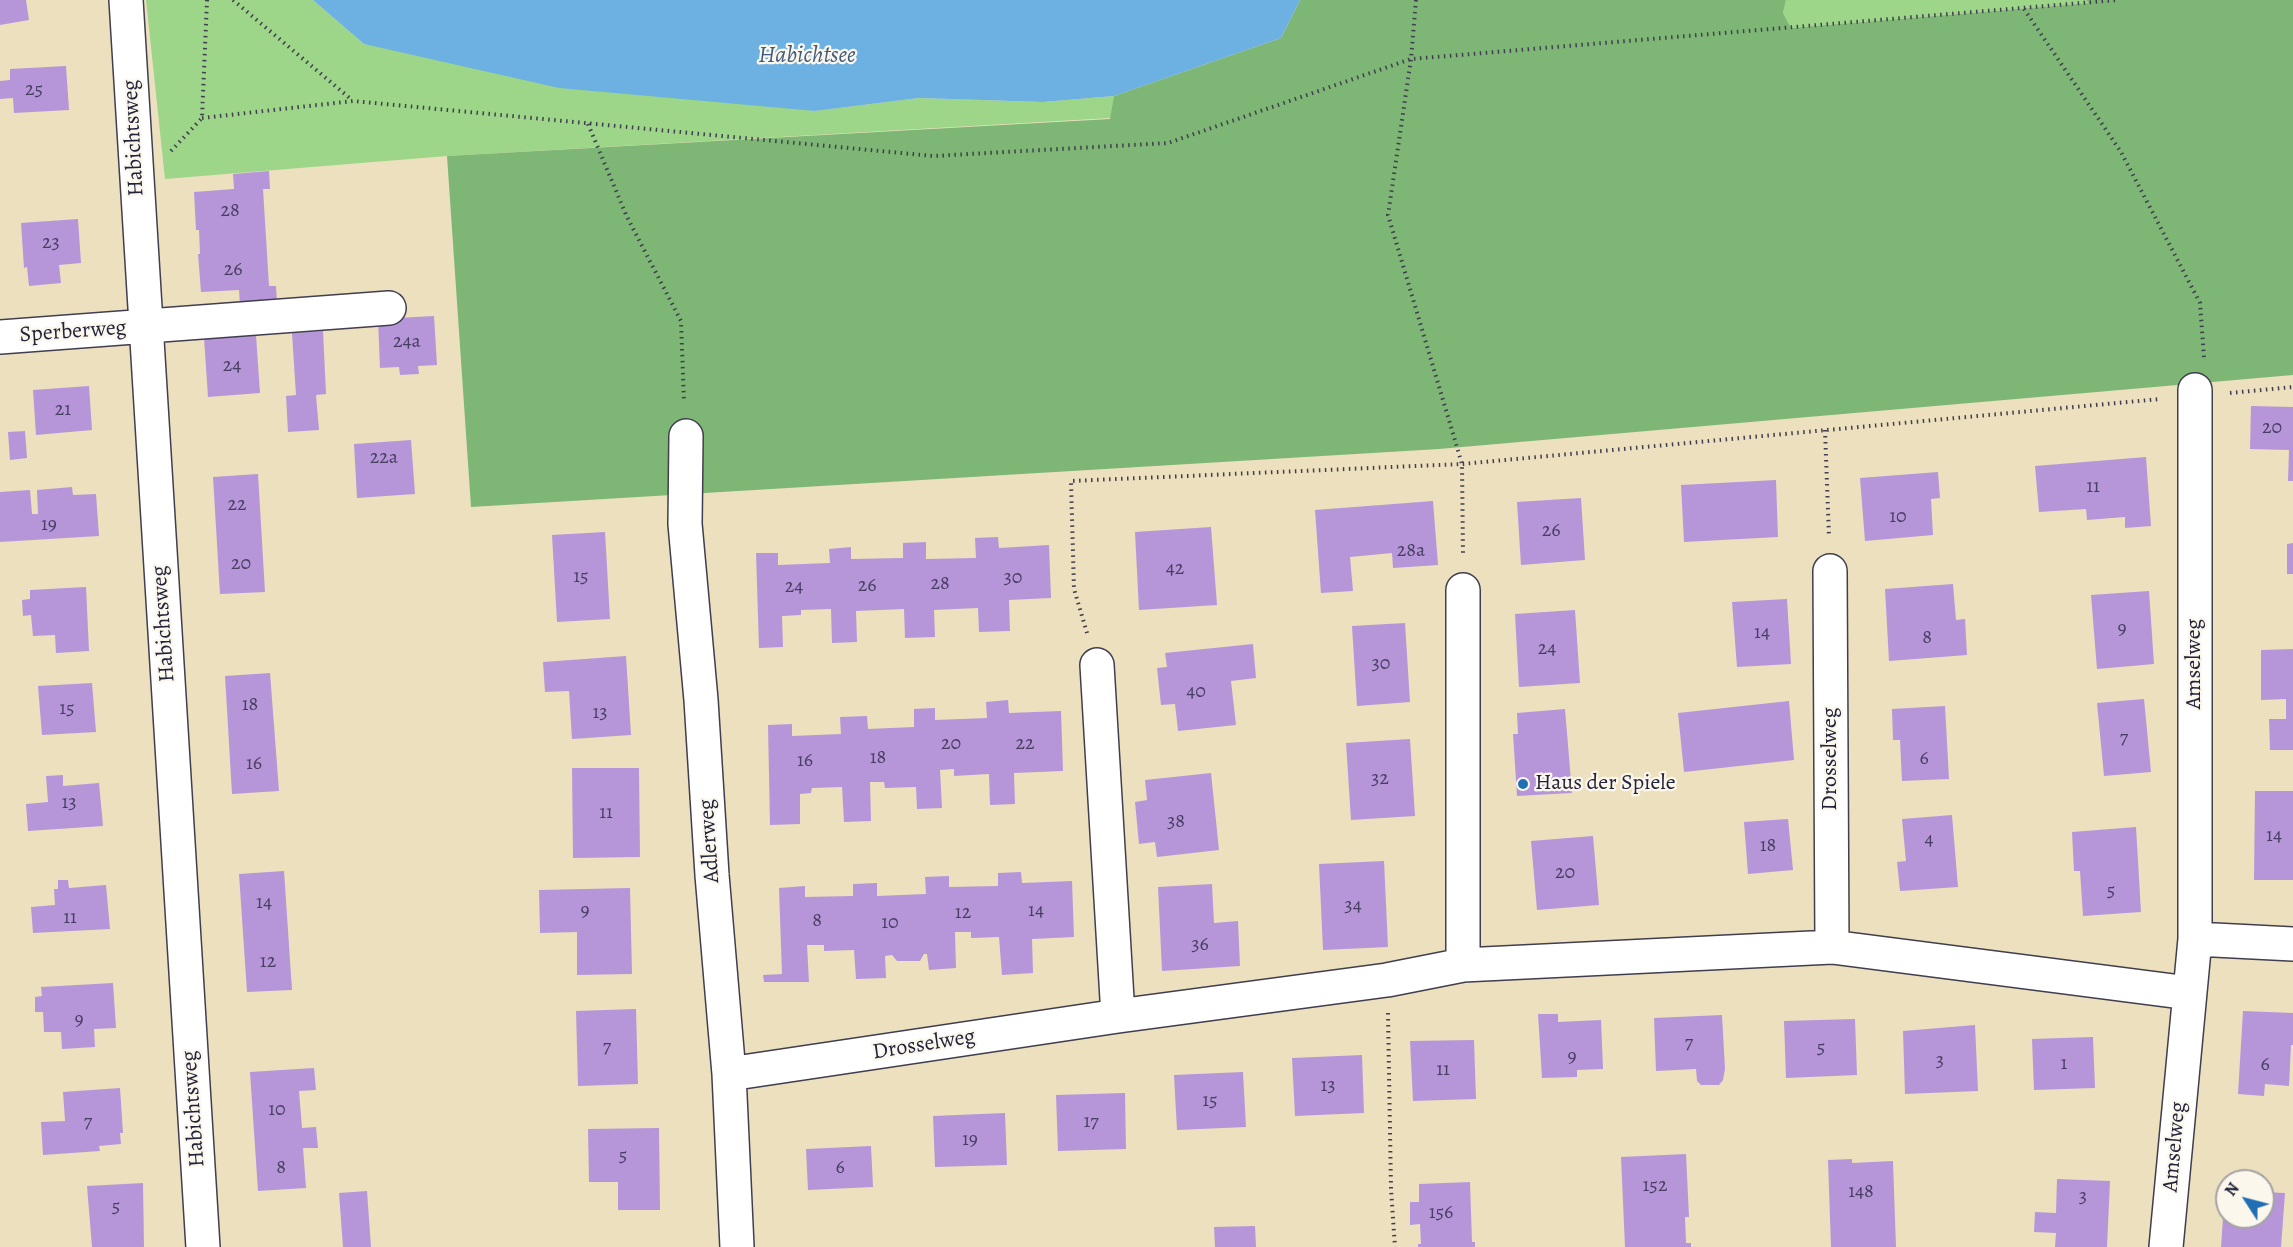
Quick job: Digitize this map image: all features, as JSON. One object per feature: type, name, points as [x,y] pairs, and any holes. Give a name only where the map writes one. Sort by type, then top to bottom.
[{"type":"street","name":"Habichtsweg","points":[[126,0],[203,1247]]},
{"type":"street","name":"Sperberweg","points":[[0,337],[389,308]]},
{"type":"street","name":"Amselweg","points":[[2166,1247],[2195,939],[2194,393]]},
{"type":"street","name":"Adlerweg","points":[[686,436],[685,524],[701,700],[712,875],[729,1074],[737,1247]]},
{"type":"street","name":"Drosselweg","points":[[1830,571],[1832,947]]},
{"type":"street","points":[[1463,590],[1463,965]]},
{"type":"street","points":[[1097,665],[1118,1016]]},
{"type":"street","points":[[2195,939],[2293,944]]},
{"type":"street","name":"Drosselweg","points":[[729,1074],[1118,1016],[1387,980],[1463,965],[1832,947],[2189,993]]},
{"type":"path","points":[[207,0],[202,118],[352,100],[933,156],[1168,143],[1411,59],[2118,0]]},
{"type":"path","points":[[233,0],[352,100]]},
{"type":"path","points":[[1416,0],[1411,59],[1388,215],[1462,464],[1463,590]]},
{"type":"path","points":[[2024,9],[2121,152],[2200,303],[2204,367],[2194,393]]},
{"type":"path","points":[[588,123],[627,217],[681,321],[686,436]]},
{"type":"path","points":[[1097,665],[1074,589],[1071,480],[1462,464],[2194,393],[2293,387]]},
{"type":"path","points":[[1825,430],[1830,571]]},
{"type":"path","points":[[1387,980],[1391,1189],[1395,1247]]},
{"type":"green space","points":[[146,0],[313,0],[364,44],[815,111],[919,98],[1043,102],[1114,96],[1111,118],[447,156],[165,179]]},
{"type":"green space","points":[[1300,0],[1786,0],[1783,13],[1791,28],[2089,3],[2086,0],[2293,0],[2293,375],[1439,449],[471,507],[447,156],[1110,119],[1114,96],[1281,38]]},
{"type":"green space","points":[[1786,0],[2086,0],[2090,3],[1791,28],[1783,13]]},
{"type":"water","name":"Habichtsee","points":[[313,0],[1300,0],[1281,38],[1114,96],[1043,102],[919,98],[815,111],[559,88],[364,44]]},
{"type":"building","points":[[0,0],[26,0],[29,20],[0,25]]},
{"type":"building","points":[[66,66],[69,110],[14,113],[13,98],[0,99],[0,81],[10,80],[10,69]]},
{"type":"building","points":[[269,171],[270,189],[263,189],[269,286],[276,286],[277,303],[240,306],[239,290],[201,292],[199,230],[196,230],[194,192],[234,189],[233,174]]},
{"type":"building","points":[[78,219],[81,263],[59,265],[61,283],[29,286],[27,267],[24,268],[21,223]]},
{"type":"building","points":[[434,316],[437,365],[418,366],[419,374],[400,375],[399,367],[380,368],[378,319]]},
{"type":"building","points":[[323,331],[326,394],[316,395],[319,430],[288,432],[286,396],[296,395],[292,333]]},
{"type":"building","points":[[256,335],[260,393],[208,397],[204,338]]},
{"type":"building","points":[[89,386],[92,430],[36,435],[33,390]]},
{"type":"building","points":[[2251,406],[2293,407],[2293,481],[2288,481],[2289,450],[2250,449]]},
{"type":"building","points":[[25,431],[27,458],[10,460],[8,432]]},
{"type":"building","points":[[411,440],[415,494],[357,498],[354,444]]},
{"type":"building","points":[[2146,457],[2151,526],[2125,528],[2125,517],[2087,520],[2086,509],[2039,512],[2035,466]]},
{"type":"building","points":[[1938,472],[1940,498],[1931,499],[1933,535],[1865,541],[1860,478]]},
{"type":"building","points":[[258,474],[265,592],[220,594],[213,477]]},
{"type":"building","points":[[1776,480],[1778,537],[1684,542],[1681,485]]},
{"type":"building","points":[[72,487],[73,495],[96,494],[99,536],[0,542],[0,492],[30,490],[32,514],[38,514],[37,490]]},
{"type":"building","points":[[1581,498],[1585,560],[1521,565],[1517,502]]},
{"type":"building","points":[[1433,501],[1438,565],[1393,568],[1392,553],[1350,557],[1353,591],[1321,593],[1315,510]]},
{"type":"building","points":[[1211,527],[1217,605],[1139,610],[1135,532]]},
{"type":"building","points":[[605,532],[610,619],[557,622],[552,535]]},
{"type":"building","points":[[998,537],[999,548],[1049,545],[1051,598],[1009,600],[1010,631],[979,632],[978,608],[934,610],[935,637],[905,638],[904,609],[856,611],[857,642],[832,643],[831,609],[801,610],[801,615],[782,616],[783,647],[759,648],[756,553],[778,553],[778,565],[830,563],[829,549],[851,547],[851,559],[903,558],[903,543],[926,542],[926,559],[976,558],[975,538]]},
{"type":"building","points":[[2293,543],[2293,574],[2287,574],[2287,544]]},
{"type":"building","points":[[1953,584],[1956,620],[1965,619],[1967,655],[1889,661],[1885,589]]},
{"type":"building","points":[[86,587],[89,651],[56,653],[55,635],[33,636],[31,615],[23,616],[22,600],[30,599],[30,590]]},
{"type":"building","points":[[2149,591],[2154,664],[2097,669],[2091,595]]},
{"type":"building","points":[[1787,599],[1791,664],[1737,667],[1732,602]]},
{"type":"building","points":[[1575,610],[1580,683],[1519,687],[1515,614]]},
{"type":"building","points":[[1405,623],[1410,702],[1357,706],[1352,626]]},
{"type":"building","points":[[1253,644],[1256,678],[1231,681],[1236,725],[1178,731],[1175,704],[1161,705],[1157,668],[1167,667],[1165,653]]},
{"type":"building","points":[[2293,649],[2293,750],[2270,750],[2269,719],[2286,719],[2286,699],[2261,700],[2261,650]]},
{"type":"building","points":[[626,656],[631,735],[572,739],[569,691],[545,692],[543,662]]},
{"type":"building","points":[[270,673],[279,791],[232,794],[225,676]]},
{"type":"building","points":[[92,683],[96,732],[42,735],[38,686]]},
{"type":"building","points":[[2144,699],[2151,772],[2104,776],[2097,703]]},
{"type":"building","points":[[1008,700],[1009,713],[1061,711],[1063,771],[1014,773],[1015,804],[990,805],[989,774],[954,776],[954,769],[940,770],[942,808],[917,809],[916,787],[885,788],[884,782],[870,782],[871,821],[844,822],[842,787],[812,788],[811,793],[800,794],[800,824],[770,825],[768,725],[792,724],[792,736],[841,734],[840,717],[867,716],[868,729],[914,727],[914,709],[935,708],[935,720],[987,718],[986,702]]},
{"type":"building","points":[[1789,701],[1794,760],[1684,772],[1678,713]]},
{"type":"building","points":[[1945,706],[1949,779],[1902,781],[1900,740],[1893,740],[1892,709]]},
{"type":"building","points":[[1565,709],[1572,793],[1517,796],[1513,734],[1518,734],[1517,713]]},
{"type":"building","points":[[1410,739],[1415,816],[1351,820],[1346,743]]},
{"type":"building","points":[[572,768],[639,768],[640,857],[573,858]]},
{"type":"building","points":[[1211,773],[1219,850],[1157,857],[1155,842],[1139,844],[1135,802],[1147,800],[1145,780]]},
{"type":"building","points":[[63,775],[63,786],[99,783],[103,826],[28,831],[26,804],[48,802],[46,776]]},
{"type":"building","points":[[2255,791],[2293,791],[2293,880],[2254,880]]},
{"type":"building","points":[[1952,815],[1958,887],[1900,891],[1897,862],[1906,861],[1902,819]]},
{"type":"building","points":[[1788,819],[1793,870],[1748,874],[1744,822]]},
{"type":"building","points":[[2136,827],[2141,912],[2083,916],[2080,871],[2074,871],[2072,832]]},
{"type":"building","points":[[1593,836],[1599,905],[1537,910],[1531,841]]},
{"type":"building","points":[[1384,861],[1388,947],[1323,950],[1319,864]]},
{"type":"building","points":[[284,871],[292,990],[247,992],[239,874]]},
{"type":"building","points":[[1021,872],[1022,883],[1072,881],[1074,937],[1032,939],[1033,973],[1002,975],[999,937],[971,938],[971,932],[955,932],[956,968],[929,970],[927,954],[924,954],[920,961],[897,961],[892,955],[885,956],[886,978],[856,979],[854,950],[824,951],[824,945],[807,945],[809,982],[764,982],[763,975],[782,974],[779,888],[805,886],[805,897],[853,896],[853,884],[877,883],[877,896],[926,894],[925,877],[949,876],[949,887],[998,886],[998,873]]},
{"type":"building","points":[[58,880],[68,880],[69,888],[106,885],[110,929],[33,933],[31,907],[55,905],[54,889],[58,889]]},
{"type":"building","points":[[1212,884],[1214,923],[1238,921],[1240,966],[1162,971],[1158,887]]},
{"type":"building","points":[[630,888],[632,974],[577,975],[577,932],[540,933],[539,890]]},
{"type":"building","points":[[113,983],[116,1028],[94,1029],[95,1047],[62,1049],[61,1032],[44,1032],[43,1012],[35,1012],[35,997],[42,996],[41,987]]},
{"type":"building","points":[[636,1009],[638,1084],[578,1086],[576,1011]]},
{"type":"building","points":[[2243,1011],[2293,1013],[2289,1086],[2265,1084],[2264,1096],[2238,1094]]},
{"type":"building","points":[[1538,1014],[1558,1014],[1558,1022],[1601,1020],[1603,1069],[1577,1070],[1577,1077],[1542,1078]]},
{"type":"building","points":[[1722,1015],[1725,1069],[1723,1080],[1719,1085],[1701,1085],[1697,1081],[1696,1069],[1656,1071],[1654,1018]]},
{"type":"building","points":[[1855,1019],[1857,1075],[1786,1078],[1784,1021]]},
{"type":"building","points":[[1975,1025],[1978,1091],[1905,1094],[1903,1031]]},
{"type":"building","points":[[2093,1037],[2095,1088],[2034,1090],[2032,1039]]},
{"type":"building","points":[[1474,1040],[1476,1099],[1413,1101],[1410,1041]]},
{"type":"building","points":[[1362,1055],[1364,1113],[1295,1116],[1292,1058]]},
{"type":"building","points":[[314,1068],[316,1090],[299,1091],[302,1128],[316,1127],[318,1148],[303,1148],[306,1188],[258,1191],[250,1072]]},
{"type":"building","points":[[1243,1072],[1246,1127],[1177,1130],[1174,1075]]},
{"type":"building","points":[[120,1088],[123,1133],[120,1133],[121,1144],[99,1146],[100,1151],[43,1155],[41,1122],[65,1121],[63,1092]]},
{"type":"building","points":[[1125,1093],[1126,1149],[1058,1151],[1056,1095]]},
{"type":"building","points":[[1005,1113],[1007,1165],[935,1167],[933,1116]]},
{"type":"building","points":[[659,1128],[660,1210],[618,1210],[618,1182],[589,1182],[588,1129]]},
{"type":"building","points":[[871,1146],[873,1187],[808,1190],[806,1149]]},
{"type":"building","points":[[1686,1154],[1689,1217],[1685,1217],[1686,1243],[1691,1243],[1691,1247],[1625,1247],[1621,1157]]},
{"type":"building","points":[[1852,1159],[1852,1163],[1893,1161],[1896,1247],[1831,1247],[1828,1160]]},
{"type":"building","points":[[2057,1179],[2110,1181],[2107,1247],[2055,1247],[2056,1233],[2034,1232],[2035,1212],[2056,1213]]},
{"type":"building","points":[[1470,1182],[1472,1242],[1475,1242],[1475,1247],[1418,1247],[1418,1244],[1421,1244],[1420,1224],[1410,1225],[1410,1202],[1419,1202],[1419,1184]]},
{"type":"building","points":[[143,1183],[144,1247],[92,1247],[87,1186]]},
{"type":"building","points":[[367,1191],[371,1247],[343,1247],[339,1193]]},
{"type":"building","points":[[2275,1193],[2285,1193],[2281,1247],[2221,1247],[2222,1229],[2275,1229]]},
{"type":"building","points":[[1255,1226],[1256,1247],[1215,1247],[1214,1227]]},
{"type":"place","name":"Haus der Spiele","points":[[1523,784]]}]
